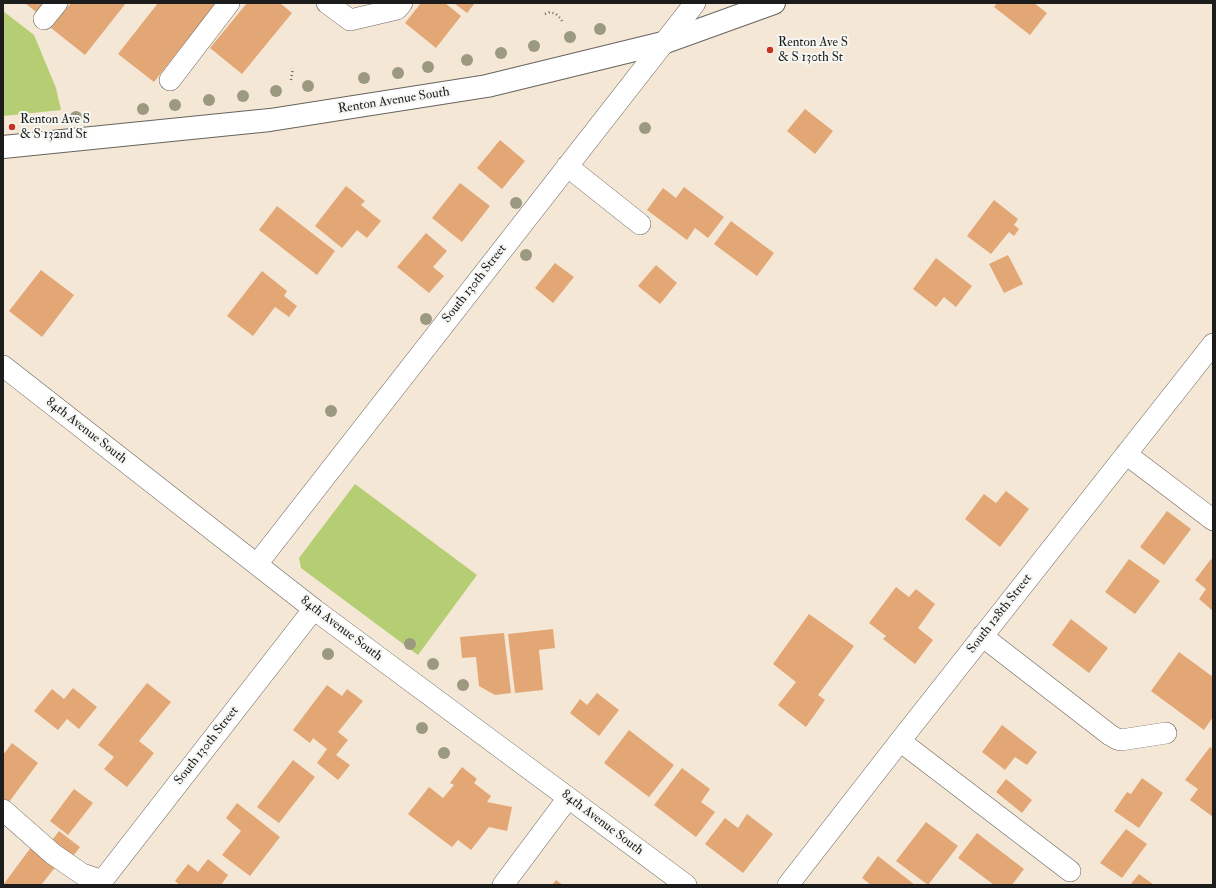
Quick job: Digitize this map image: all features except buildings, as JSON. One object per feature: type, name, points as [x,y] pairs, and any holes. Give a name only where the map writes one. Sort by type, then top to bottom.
[{"type":"main road","name":"Renton Avenue South","points":[[3,147],[270,120],[487,86],[663,43],[774,3]]},
{"type":"street","points":[[44,19],[57,3]]},
{"type":"street","points":[[170,80],[229,3]]},
{"type":"street","points":[[327,3],[350,20],[397,9],[402,3]]},
{"type":"street","name":"South 130th Street","points":[[257,564],[694,3]]},
{"type":"street","points":[[567,166],[640,224]]},
{"type":"street","name":"South 128th Street","points":[[788,885],[982,636],[1213,344]]},
{"type":"street","name":"84th Avenue South","points":[[3,366],[315,610],[568,798],[675,882]]},
{"type":"street","points":[[1126,454],[1213,520]]},
{"type":"street","name":"South 130th Street","points":[[101,883],[313,610],[315,610]]},
{"type":"street","points":[[982,636],[1117,739],[1122,740],[1166,733]]},
{"type":"street","points":[[900,741],[1070,871]]},
{"type":"street","points":[[503,885],[568,798]]},
{"type":"street","points":[[3,810],[53,854],[82,874],[101,883]]},
{"type":"path","points":[[545,14],[550,12],[556,14],[563,23]]},
{"type":"path","points":[[291,80],[293,68]]},
{"type":"green space","points":[[3,11],[34,35],[56,88],[61,110],[3,116]]},
{"type":"green space","points":[[355,484],[477,575],[418,655],[301,568],[299,558]]},
{"type":"place","name":"Renton Ave S & S 130th St","points":[[770,50]]},
{"type":"place","name":"Renton Ave S & S 132nd St","points":[[12,127]]}]
